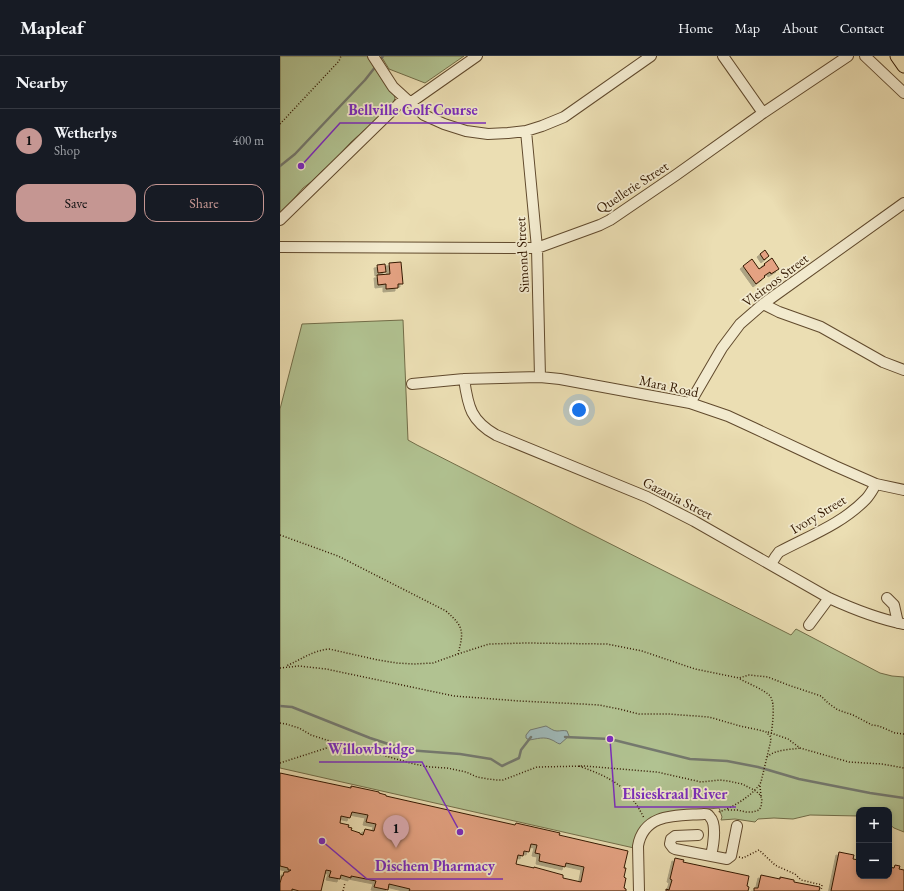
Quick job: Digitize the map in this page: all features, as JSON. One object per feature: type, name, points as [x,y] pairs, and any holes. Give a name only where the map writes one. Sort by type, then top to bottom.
[{"type":"main road","points":[[897,56],[904,66]]},
{"type":"street","points":[[373,56],[393,87],[424,115],[444,124],[466,131],[488,134],[526,131],[564,117],[651,56]]},
{"type":"street","points":[[280,220],[408,101],[477,56]]},
{"type":"street","points":[[723,56],[763,114]]},
{"type":"street","name":"Quellerie Street","points":[[280,247],[537,248],[610,220],[848,56]]},
{"type":"street","points":[[865,56],[904,93]]},
{"type":"street","name":"Simond Street","points":[[526,131],[537,248],[540,376]]},
{"type":"street","name":"Vleiroos Street","points":[[690,403],[740,324],[763,304],[904,203]]},
{"type":"street","points":[[763,304],[779,312],[821,327],[884,362],[904,370]]},
{"type":"street","name":"Mara Road","points":[[412,384],[540,376],[560,378],[690,403],[749,425],[876,484],[904,490]]},
{"type":"street","name":"Gazania Street","points":[[464,380],[466,396],[474,417],[480,424],[496,435],[647,497],[694,521],[829,598],[882,619],[901,624]]},
{"type":"street","name":"Ivory Street","points":[[771,564],[779,552],[824,530],[844,517],[866,499],[876,484]]},
{"type":"street","points":[[808,625],[829,598]]},
{"type":"street","points":[[887,598],[894,605],[901,624]]},
{"type":"street","points":[[639,891],[638,846],[641,835],[647,826],[653,821],[668,817],[704,814],[710,816],[713,822],[714,845],[712,856]]},
{"type":"street","points":[[698,835],[675,836],[670,841],[671,846],[675,849],[725,859],[731,856],[737,826]]},
{"type":"path","points":[[280,124],[339,61],[341,56]]},
{"type":"path","points":[[280,535],[338,556],[446,611],[457,621],[461,630],[461,643],[458,654]]},
{"type":"path","points":[[280,668],[290,665],[310,654],[329,649],[378,660],[414,664],[433,663],[489,644],[607,644],[642,651],[695,669],[739,678],[772,697],[772,733],[760,783],[762,800],[761,807],[759,810],[753,812],[732,809],[724,810]]},
{"type":"path","points":[[280,668],[300,666],[314,667],[454,696],[599,705],[639,714],[668,714],[709,717],[772,733],[788,739],[800,748],[849,762],[882,764],[904,768]]},
{"type":"path","points":[[739,678],[749,675],[768,678],[820,696],[828,704],[838,710],[872,725],[879,726],[896,733],[904,734]]},
{"type":"path","points":[[280,723],[293,726],[311,735],[339,744],[421,766],[447,768],[497,780],[503,780],[537,767],[577,766],[657,772],[702,782],[720,780],[742,784],[759,793],[762,800]]},
{"type":"path","points":[[762,731],[768,733],[771,740]]},
{"type":"path","points":[[280,763],[339,744]]},
{"type":"path","points":[[766,758],[778,751],[800,748]]},
{"type":"path","points":[[577,766],[609,778],[619,785],[634,802],[647,826]]},
{"type":"path","points":[[704,814],[716,813],[724,810],[755,790],[760,783]]},
{"type":"path","points":[[731,856],[743,858],[759,850],[779,867],[795,874],[801,880],[822,885],[821,891]]},
{"type":"path","points":[[343,891],[345,883]]},
{"type":"green space","points":[[280,56],[368,56],[380,76],[393,91],[395,98],[393,104],[351,142],[328,167],[303,188],[280,215]]},
{"type":"green space","points":[[381,56],[464,56],[425,83],[389,69]]},
{"type":"green space","points":[[403,320],[408,440],[791,635],[796,629],[880,673],[904,677],[904,832],[892,826],[892,807],[856,807],[856,816],[810,815],[793,819],[758,819],[755,822],[735,819],[721,820],[722,817],[719,808],[664,813],[653,817],[645,823],[634,848],[280,768],[280,409],[302,324]]},
{"type":"water","points":[[546,726],[556,731],[567,731],[569,736],[560,744],[546,738],[529,740],[526,738],[526,735],[530,730]]},
{"type":"building","points":[[765,250],[769,256],[764,260],[760,254]]},
{"type":"building","points":[[772,258],[779,269],[771,274],[770,272],[756,284],[743,266],[752,259],[759,269]]},
{"type":"building","points":[[401,262],[403,284],[398,284],[398,288],[386,289],[386,284],[378,285],[377,275],[390,274],[389,263]]},
{"type":"building","points":[[385,264],[386,272],[378,273],[377,265]]},
{"type":"building","points":[[280,773],[351,788],[351,786],[379,792],[386,796],[515,825],[516,823],[560,833],[559,835],[628,851],[624,868],[626,868],[624,888],[626,891],[409,891],[410,889],[389,884],[388,890],[374,887],[376,881],[351,876],[351,878],[341,875],[340,879],[329,877],[331,871],[326,870],[321,891],[299,891],[292,889],[292,891],[280,891],[280,883],[284,872],[291,870],[280,866]],"holes":[[[352,812],[368,815],[366,822],[376,824],[374,831],[365,829],[363,835],[351,830],[352,828],[348,827],[349,825],[340,823],[341,816],[350,818]],[[531,844],[537,845],[535,853],[540,854],[539,861],[565,867],[566,863],[584,867],[581,882],[563,878],[563,875],[516,864],[518,855],[523,856],[524,851],[529,852]]]},
{"type":"building","points":[[839,852],[854,855],[853,859],[856,860],[856,879],[892,879],[892,868],[894,868],[895,865],[900,866],[899,869],[904,870],[904,891],[831,891]]},
{"type":"building","points":[[675,858],[684,860],[683,862],[749,876],[747,886],[749,887],[748,891],[666,891],[666,889],[669,890],[672,880],[670,879]]},
{"type":"building","points":[[761,875],[780,879],[780,877],[794,880],[794,882],[820,887],[819,891],[754,891],[754,888],[758,888]]},
{"type":"waterway","points":[[379,62],[383,56]]},
{"type":"waterway","points":[[280,166],[295,154],[365,80],[376,66]]},
{"type":"waterway","points":[[280,706],[292,707],[370,738],[407,750],[460,754],[491,759],[502,766],[519,758],[521,750],[531,737]]},
{"type":"waterway","points":[[565,737],[610,739],[690,759],[727,761],[758,767],[799,779],[904,798]]},
{"type":"place","name":"Bellville Golf Course","points":[[301,166]]},
{"type":"place","name":"Elsieskraal River","points":[[610,739]]},
{"type":"place","name":"Willowbridge","points":[[460,832]]},
{"type":"place","name":"Dischem Pharmacy","points":[[322,841]]},
{"type":"place","name":"Wetherlys","points":[[396,848]]}]
